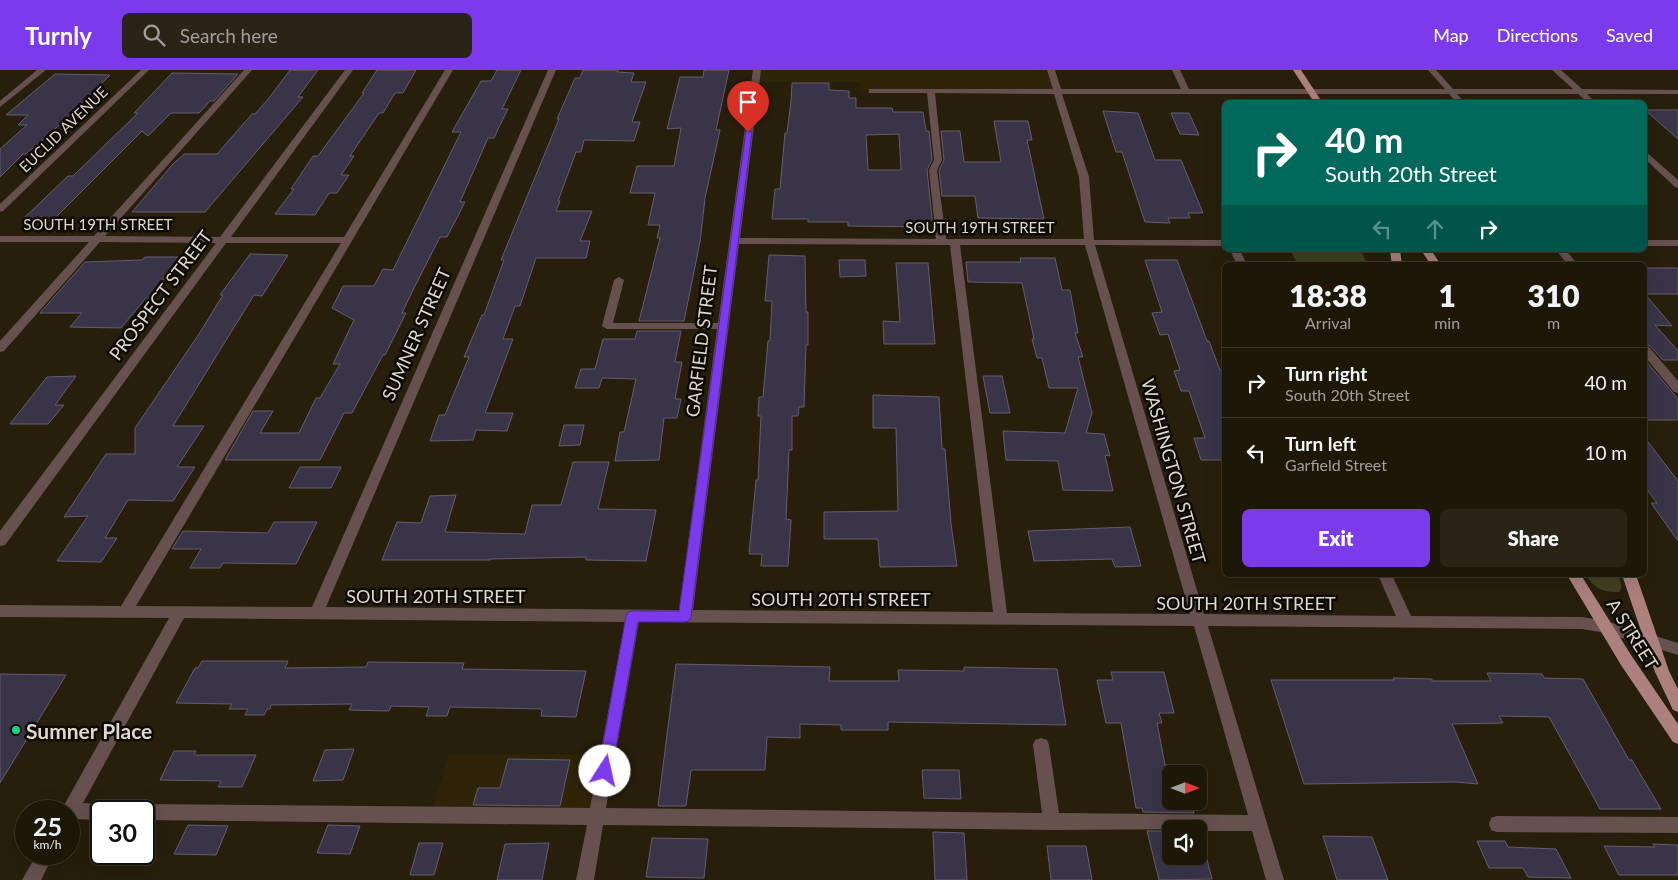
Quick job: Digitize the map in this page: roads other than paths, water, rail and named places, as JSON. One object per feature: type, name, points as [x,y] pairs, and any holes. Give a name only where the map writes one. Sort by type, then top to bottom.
[{"type":"main road","points":[[1297,70],[1317,100]]},
{"type":"main road","name":"A STREET","points":[[1575,577],[1678,737]]},
{"type":"main road","name":"A STREET","points":[[1630,577],[1662,672],[1678,705]]},
{"type":"street","points":[[0,105],[42,70]]},
{"type":"street","name":"EUCLID AVENUE","points":[[0,208],[145,70]]},
{"type":"street","points":[[0,348],[248,70]]},
{"type":"street","name":"PROSPECT STREET","points":[[0,541],[349,70]]},
{"type":"street","points":[[124,612],[449,70]]},
{"type":"street","name":"SUMNER STREET","points":[[316,614],[552,70]]},
{"type":"street","name":"GARFIELD STREET","points":[[684,617],[757,70]]},
{"type":"street","name":"WASHINGTON STREET","points":[[1051,70],[1084,177],[1089,243],[1276,880]]},
{"type":"street","points":[[1176,70],[1186,91]]},
{"type":"street","points":[[1432,70],[1458,100]]},
{"type":"street","points":[[1556,70],[1589,100]]},
{"type":"street","points":[[872,91],[1678,92]]},
{"type":"street","points":[[931,91],[938,160],[933,170],[941,242]]},
{"type":"street","points":[[1647,156],[1678,185]]},
{"type":"street","name":"SOUTH 19TH STREET","points":[[0,238],[346,240]]},
{"type":"street","name":"SOUTH 19TH STREET","points":[[734,241],[1222,243]]},
{"type":"street","points":[[955,242],[1001,620]]},
{"type":"street","points":[[1647,244],[1678,244]]},
{"type":"street","points":[[1562,252],[1570,262]]},
{"type":"street","points":[[619,280],[607,326],[723,326]]},
{"type":"street","points":[[1647,352],[1678,389]]},
{"type":"street","points":[[1386,577],[1407,622]]},
{"type":"street","name":"SOUTH 20TH STREET","points":[[0,611],[1582,623],[1606,627],[1678,648]]},
{"type":"street","points":[[76,800],[180,612]]},
{"type":"street","points":[[585,880],[633,616]]},
{"type":"street","points":[[1042,744],[1052,822]]},
{"type":"street","points":[[155,812],[597,818],[1260,823]]},
{"type":"street","points":[[1497,824],[1678,825]]},
{"type":"street","points":[[31,880],[40,865]]},
{"type":"place","name":"Sumner Place","points":[[16,730]]}]
